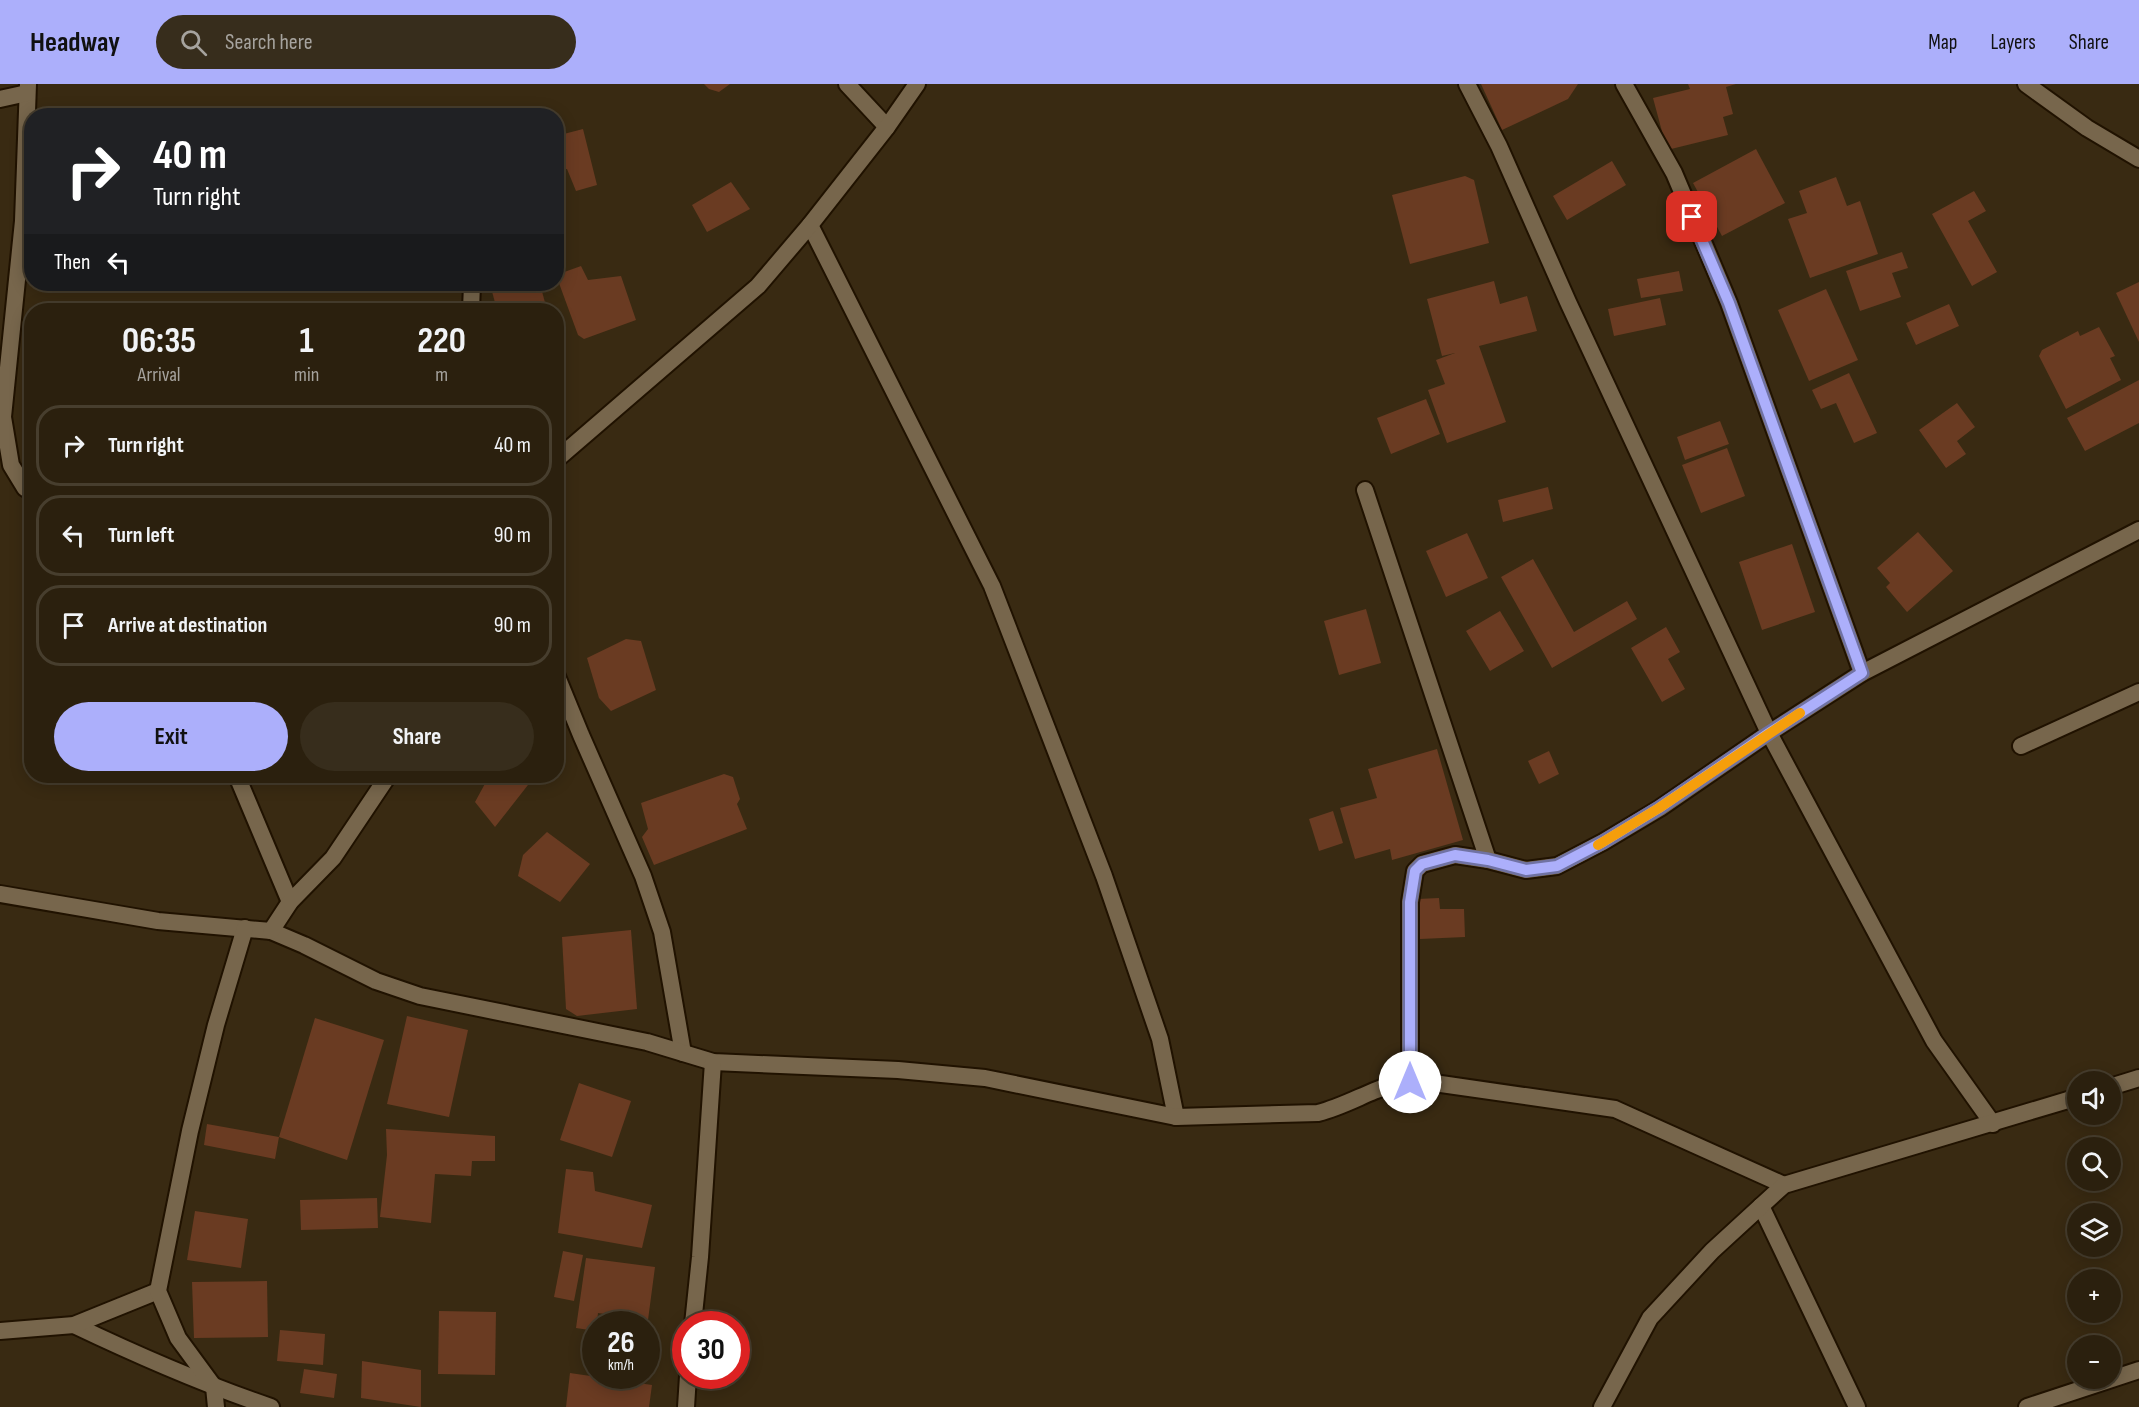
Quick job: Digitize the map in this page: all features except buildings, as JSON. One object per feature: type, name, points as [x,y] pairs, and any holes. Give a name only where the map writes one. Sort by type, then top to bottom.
[{"type":"street","points":[[847,84],[887,127]]},
{"type":"street","points":[[564,453],[758,286],[810,225],[887,127],[917,84]]},
{"type":"street","points":[[1467,84],[1499,146],[1568,302],[1769,733],[1934,1041],[1993,1124]]},
{"type":"street","points":[[1624,84],[1674,173],[1729,303],[1862,673]]},
{"type":"street","points":[[2026,84],[2087,128],[2139,159]]},
{"type":"street","points":[[0,99],[27,89],[26,108]]},
{"type":"street","points":[[24,187],[23,220],[1,417],[11,465],[24,486]]},
{"type":"street","points":[[810,225],[992,586],[1104,876],[1160,1039],[1176,1118]]},
{"type":"street","points":[[1365,490],[1488,860]]},
{"type":"street","points":[[1410,1082],[1410,902],[1415,871],[1422,864],[1455,855],[1488,860],[1526,870],[1557,866],[1603,842],[1659,808],[1862,673],[2139,530]]},
{"type":"street","points":[[2021,746],[2139,692]]},
{"type":"street","points":[[564,694],[644,876],[662,932],[683,1053]]},
{"type":"street","points":[[240,783],[290,902]]},
{"type":"street","points":[[271,932],[290,902],[333,858],[383,783]]},
{"type":"street","points":[[0,894],[158,921],[271,932],[304,945],[376,981],[420,996],[647,1042],[713,1062],[898,1070],[985,1078],[1176,1118],[1318,1113],[1337,1108],[1376,1090],[1410,1082],[1434,1083],[1615,1109],[1784,1185]]},
{"type":"street","points":[[216,1407],[214,1388],[178,1338],[158,1291],[190,1131],[216,1025],[245,928]]},
{"type":"street","points":[[694,1311],[713,1062]]},
{"type":"street","points":[[2121,1084],[2139,1078]]},
{"type":"street","points":[[1602,1407],[1650,1318],[1712,1251],[1784,1185],[2067,1100]]},
{"type":"street","points":[[1761,1206],[1857,1407]]},
{"type":"street","points":[[0,1331],[74,1325],[158,1291]]},
{"type":"street","points":[[74,1325],[136,1355],[214,1388],[271,1407]]},
{"type":"street","points":[[2027,1407],[2139,1370]]},
{"type":"street","points":[[686,1407],[687,1389]]},
{"type":"slow traffic","points":[[1598,845],[1659,808],[1800,713]]},
{"type":"route","points":[[1410,1082],[1410,902],[1415,871],[1422,864],[1455,855],[1488,860],[1526,870],[1557,866],[1603,842],[1659,808],[1862,673],[1729,303],[1692,217]]}]
